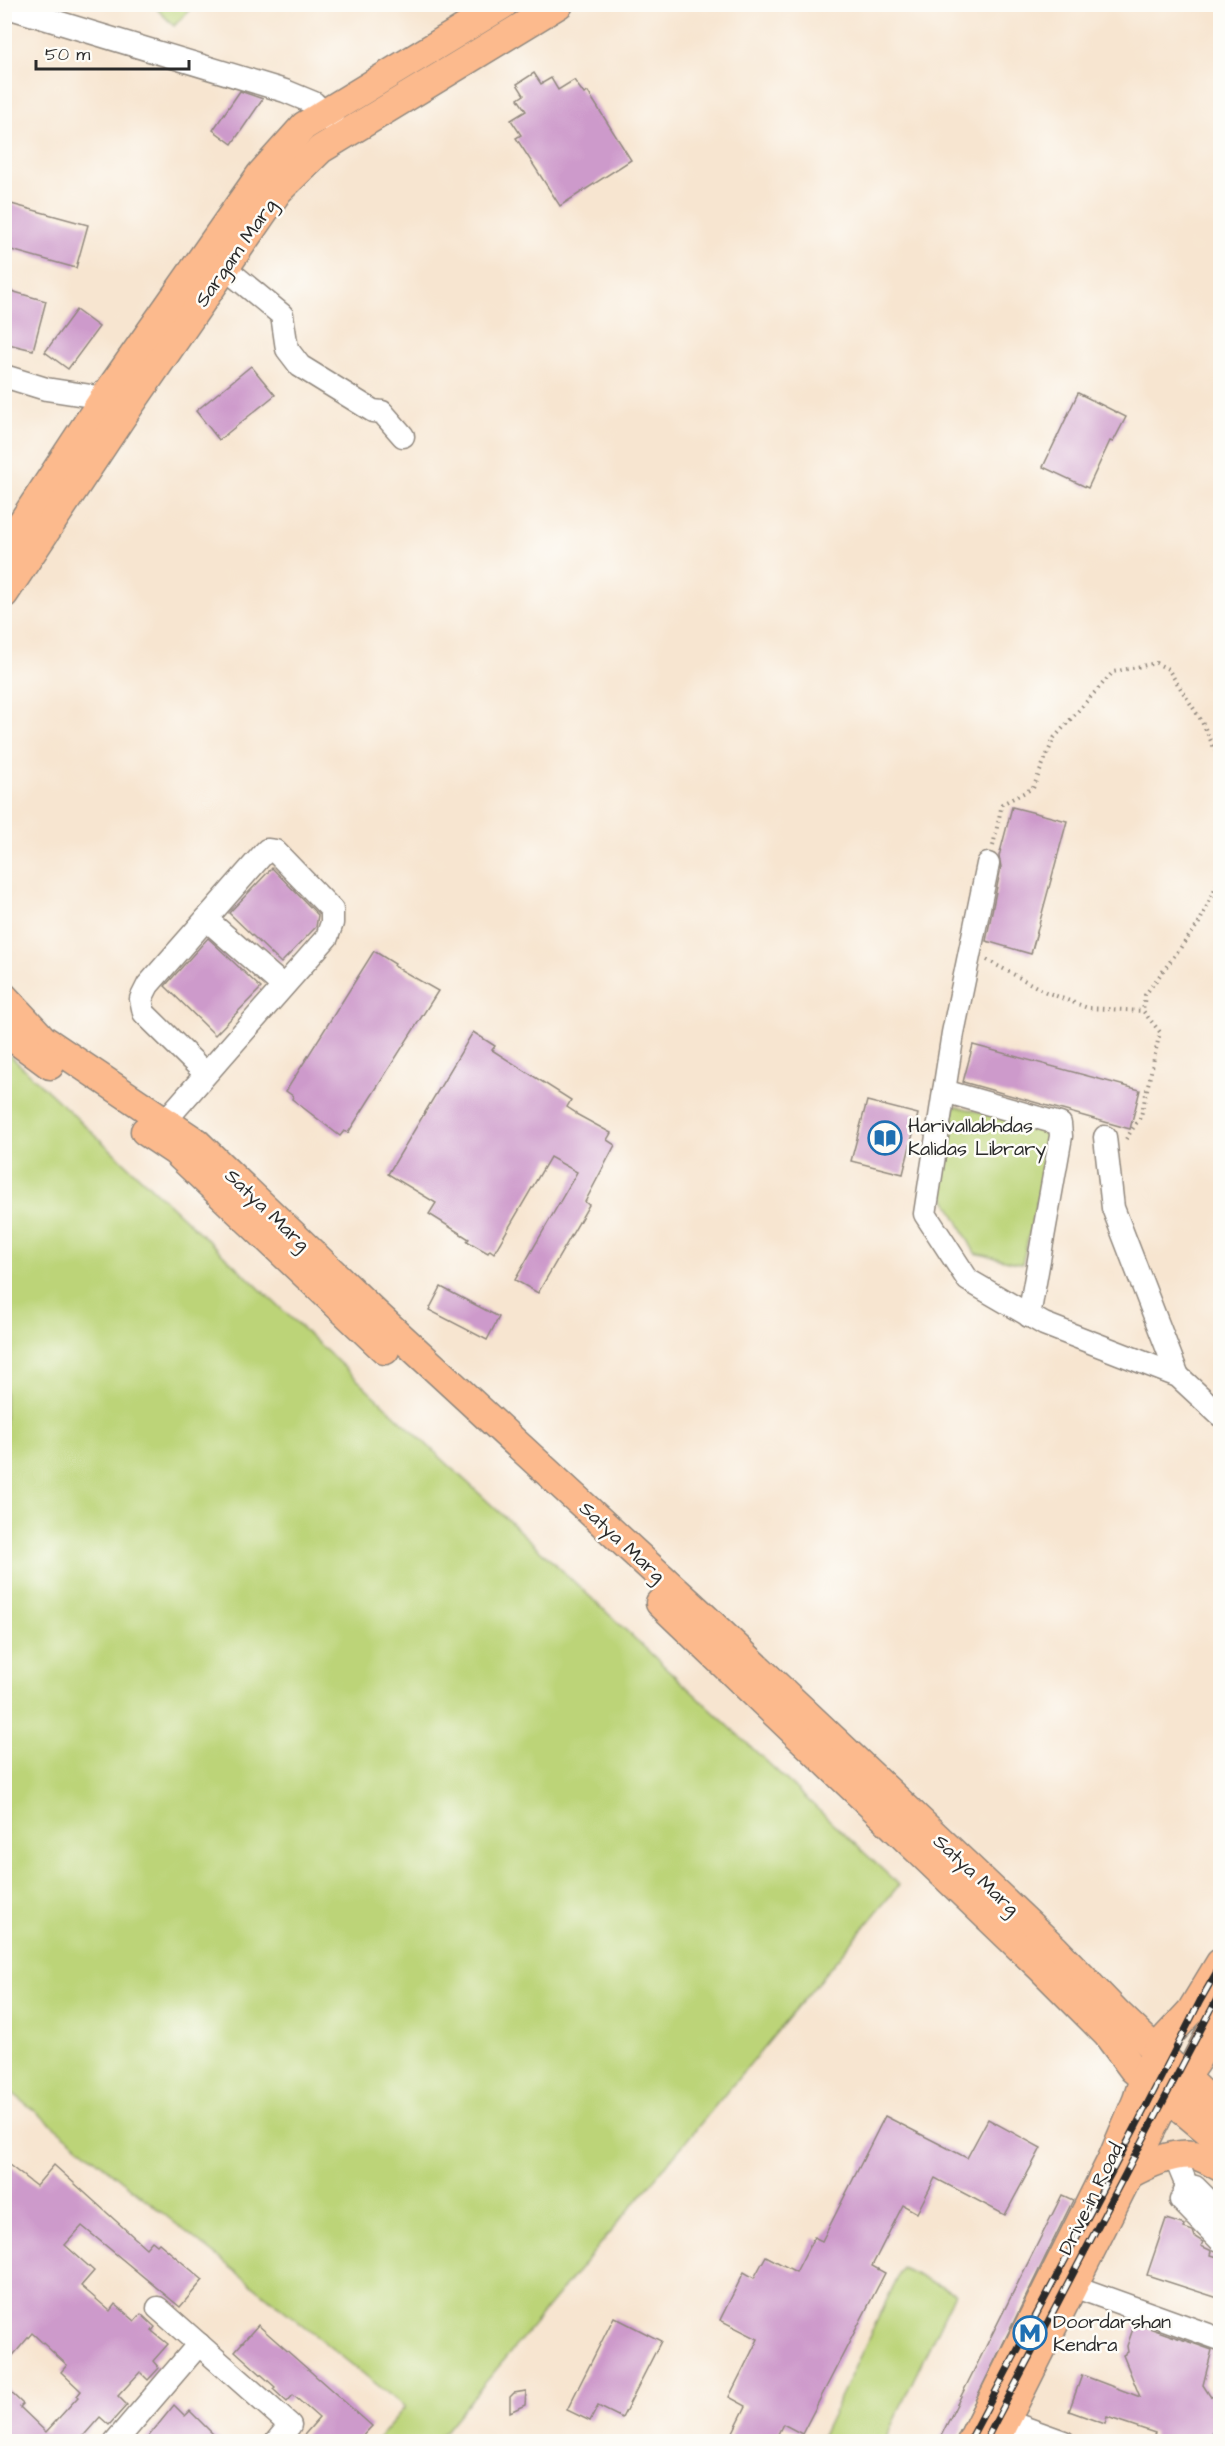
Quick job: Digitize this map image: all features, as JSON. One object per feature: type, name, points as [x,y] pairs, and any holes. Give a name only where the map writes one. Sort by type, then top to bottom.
[{"type":"main road","name":"Sargam Marg","points":[[4,550],[104,398],[261,174],[304,126],[504,4]]},
{"type":"main road","name":"Sargam Marg","points":[[4,594],[121,418],[278,191],[321,149],[559,4]]},
{"type":"main road","name":"Satya Marg","points":[[4,997],[43,1039],[196,1142],[282,1239],[1040,1967],[1107,2034],[1133,2069],[1144,2078],[1177,2088],[1221,2111]]},
{"type":"main road","name":"Satya Marg","points":[[4,1031],[84,1090],[175,1151],[392,1330],[699,1612],[1158,2050],[1177,2088],[1221,2141]]},
{"type":"main road","name":"Drive-in Road","points":[[971,2442],[1112,2159],[1144,2078],[1158,2050],[1164,2040],[1191,2011],[1221,1963]]},
{"type":"main road","name":"Drive-in Road","points":[[1000,2431],[1128,2175],[1177,2088],[1196,2061],[1221,2014]]},
{"type":"main road","points":[[1128,2175],[1147,2164],[1194,2155],[1221,2167]]},
{"type":"street","points":[[12,7],[285,91],[314,103],[344,135]]},
{"type":"street","points":[[225,268],[282,315],[286,349],[300,366],[373,411],[382,412],[403,436]]},
{"type":"street","points":[[4,376],[46,389],[104,398]]},
{"type":"street","points":[[165,1120],[206,1074],[283,986],[327,937],[332,923],[332,910],[275,851],[267,850],[264,853],[148,985],[141,999],[144,1013],[206,1074]]},
{"type":"street","points":[[988,864],[952,1033],[925,1214],[968,1280],[1044,1324],[1178,1376],[1221,1415]]},
{"type":"street","points":[[206,919],[283,986]]},
{"type":"street","points":[[944,1091],[1060,1124],[1061,1136],[1048,1221],[1029,1316]]},
{"type":"street","points":[[1105,1137],[1113,1208],[1178,1376]]},
{"type":"street","points":[[1175,2157],[1187,2186],[1181,2200],[1221,2240]]},
{"type":"street","points":[[1187,2186],[1195,2187],[1221,2212]]},
{"type":"street","points":[[1073,2286],[1221,2339]]},
{"type":"street","points":[[158,2308],[290,2425],[276,2442]]},
{"type":"street","points":[[115,2442],[199,2344]]},
{"type":"street","points":[[1000,2431],[1064,2442]]},
{"type":"path","points":[[988,864],[1002,804],[1034,788],[1054,738],[1113,672],[1156,663],[1168,669],[1201,720],[1221,760]]},
{"type":"path","points":[[1108,1164],[1141,1116],[1160,1032],[1143,1011],[1145,995],[1199,923],[1221,878]]},
{"type":"path","points":[[970,951],[1046,992],[1088,1008],[1143,1011]]},
{"type":"green space","points":[[161,5],[194,5],[174,26],[157,9]]},
{"type":"green space","points":[[5,1051],[899,1885],[445,2431],[433,2441],[376,2441],[405,2407],[5,2087]]},
{"type":"green space","points":[[955,1106],[1054,1130],[1022,1264],[975,1253],[937,1182]]},
{"type":"green space","points":[[902,2268],[955,2293],[884,2441],[820,2440]]},
{"type":"building","points":[[534,73],[541,84],[551,78],[558,90],[574,80],[584,94],[588,92],[631,160],[560,206],[516,138],[521,135],[511,120],[526,111],[518,99],[524,95],[517,84]]},
{"type":"building","points":[[240,91],[263,99],[232,144],[213,130]]},
{"type":"building","points":[[4,202],[88,225],[76,268],[4,248]]},
{"type":"building","points":[[4,289],[46,301],[33,350],[4,343]]},
{"type":"building","points":[[76,310],[99,327],[68,369],[45,352]]},
{"type":"building","points":[[251,366],[275,395],[219,440],[196,411]]},
{"type":"building","points":[[1078,393],[1126,417],[1113,442],[1110,441],[1088,488],[1043,467]]},
{"type":"building","points":[[1012,807],[1067,821],[1031,954],[986,941],[1001,867],[999,856]]},
{"type":"building","points":[[272,868],[318,915],[316,927],[281,963],[229,913]]},
{"type":"building","points":[[208,938],[261,988],[215,1035],[165,986]]},
{"type":"building","points":[[374,951],[395,964],[394,966],[438,991],[348,1133],[344,1131],[340,1136],[292,1099],[293,1096],[286,1091]]},
{"type":"building","points":[[473,1032],[495,1046],[492,1050],[571,1100],[567,1107],[611,1133],[607,1140],[615,1145],[585,1202],[589,1205],[538,1293],[515,1280],[577,1172],[550,1157],[494,1253],[490,1250],[488,1253],[467,1241],[469,1239],[429,1214],[436,1203],[388,1174]]},
{"type":"building","points":[[973,1045],[1140,1090],[1130,1129],[963,1082]]},
{"type":"building","name":"Harivallabhdas Kalidas Library","points":[[867,1101],[918,1114],[903,1174],[851,1161]]},
{"type":"building","points":[[441,1287],[499,1317],[487,1340],[429,1310]]},
{"type":"building","points":[[885,2116],[967,2158],[988,2119],[1041,2148],[1005,2215],[935,2178],[917,2213],[903,2205],[872,2266],[885,2273],[802,2434],[783,2424],[774,2442],[728,2442],[746,2406],[729,2397],[758,2339],[720,2320],[744,2272],[754,2278],[766,2256],[796,2272],[814,2237],[822,2241]]},
{"type":"building","points":[[4,2161],[36,2186],[54,2165],[146,2248],[152,2241],[157,2245],[159,2243],[203,2280],[180,2307],[82,2226],[65,2245],[94,2271],[81,2286],[110,2311],[115,2304],[135,2321],[141,2314],[155,2327],[152,2331],[168,2344],[153,2361],[159,2368],[148,2380],[140,2372],[118,2396],[127,2405],[109,2425],[100,2417],[78,2442],[4,2442],[4,2386],[23,2404],[20,2407],[46,2432],[81,2391],[61,2372],[67,2365],[32,2333],[4,2366]]},
{"type":"building","points":[[1062,2195],[1073,2200],[955,2442],[938,2442]]},
{"type":"building","points":[[1166,2219],[1185,2225],[1184,2228],[1193,2231],[1195,2237],[1203,2242],[1201,2246],[1212,2251],[1211,2255],[1221,2258],[1221,2299],[1147,2275]]},
{"type":"building","points":[[614,2317],[661,2341],[622,2418],[598,2406],[590,2421],[567,2410]]},
{"type":"building","points":[[1135,2323],[1212,2350],[1203,2385],[1220,2409],[1209,2442],[1166,2442],[1153,2437],[1155,2433],[1107,2417],[1105,2424],[1069,2411],[1082,2375],[1140,2397],[1123,2355],[1128,2352],[1127,2346]]},
{"type":"building","points":[[258,2325],[372,2426],[357,2442],[298,2442],[319,2418],[293,2395],[287,2402],[273,2389],[275,2387],[235,2351]]},
{"type":"building","points":[[526,2391],[525,2405],[510,2412],[510,2397],[514,2393]]},
{"type":"building","points":[[174,2405],[185,2416],[190,2411],[221,2442],[144,2442]]},
{"type":"railway","points":[[969,2442],[1220,1966]]},
{"type":"railway","points":[[985,2442],[1220,1993]]},
{"type":"place","name":"Harivallabhdas Kalidas Library","points":[[885,1138]]},
{"type":"place","name":"Doordarshan Kendra","points":[[1030,2333]]}]
